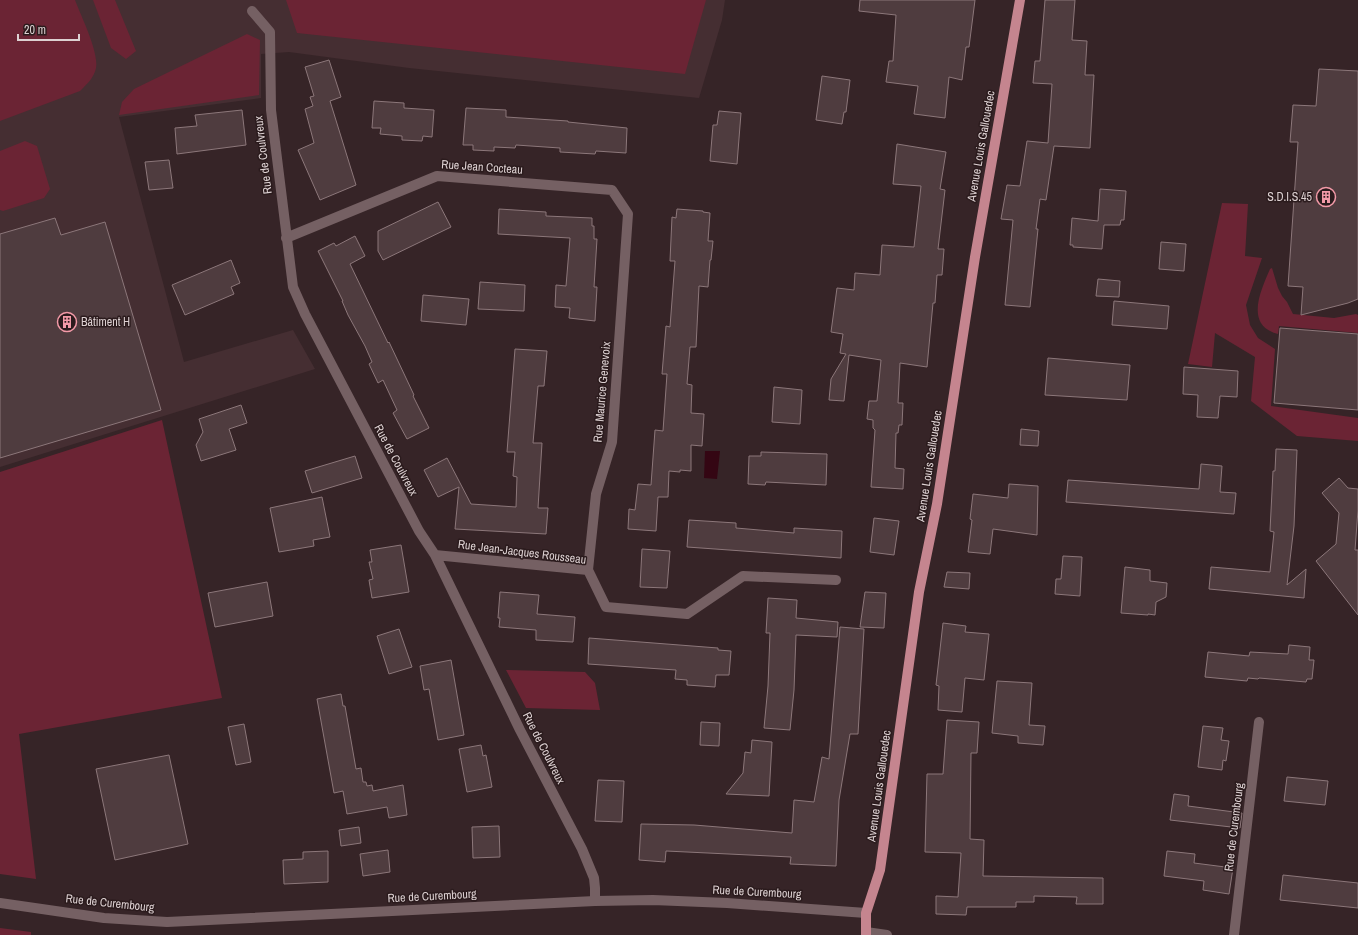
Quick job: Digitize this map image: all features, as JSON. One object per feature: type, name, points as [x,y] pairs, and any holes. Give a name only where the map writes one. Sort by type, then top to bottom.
[{"type":"main road","name":"Avenue Louis Gallouedec","points":[[866,933],[866,913],[880,870],[920,592],[937,504],[975,257],[1020,0]]},
{"type":"street","name":"Rue de Coulvreux","points":[[252,11],[270,32],[271,110],[293,287],[305,314],[419,531],[435,555],[520,730],[582,849],[594,878],[596,888],[595,901]]},
{"type":"street","name":"Rue Jean Cocteau","points":[[286,238],[437,176],[612,190],[628,214]]},
{"type":"street","name":"Rue Maurice Genevoix","points":[[588,570],[596,494],[612,442],[628,214]]},
{"type":"street","name":"Rue Jean-Jacques Rousseau","points":[[435,555],[588,570],[606,606],[687,614],[743,576],[836,580]]},
{"type":"street","name":"Rue de Curembourg","points":[[1234,935],[1259,722]]},
{"type":"street","name":"Rue de Curembourg","points":[[0,903],[104,918],[167,922],[595,901],[653,900],[727,902],[866,913]]},
{"type":"street","points":[[866,933],[887,935]]},
{"type":"shaded area","points":[[0,0],[725,0],[722,20],[699,98],[409,68],[289,52],[261,54],[261,98],[119,117],[184,362],[293,330],[315,369],[0,467]]},
{"type":"shaded area","points":[[0,0],[75,0],[92,44],[96,61],[94,75],[80,91],[0,121]]},
{"type":"shaded area","points":[[93,0],[115,0],[136,51],[126,59],[111,48]]},
{"type":"shaded area","points":[[286,0],[706,0],[685,74],[297,33]]},
{"type":"shaded area","points":[[247,34],[260,40],[259,95],[119,115],[122,102],[134,89]]},
{"type":"shaded area","points":[[25,141],[37,146],[50,189],[44,198],[3,211],[0,210],[0,151]]},
{"type":"shaded area","points":[[1222,203],[1248,204],[1245,256],[1262,258],[1246,305],[1250,325],[1258,338],[1275,349],[1271,406],[1358,418],[1358,441],[1297,436],[1251,401],[1255,357],[1215,333],[1212,367],[1188,364]]},
{"type":"shaded area","points":[[1272,268],[1278,288],[1293,314],[1334,318],[1356,314],[1358,315],[1358,333],[1279,326],[1278,334],[1268,329],[1261,323],[1258,315],[1258,306],[1263,287],[1270,269]]},
{"type":"shaded area","points":[[162,420],[222,698],[19,734],[36,879],[0,874],[0,472]]},
{"type":"shaded area","points":[[705,451],[720,451],[717,479],[704,478]]},
{"type":"shaded area","points":[[506,670],[585,672],[595,683],[600,710],[526,708]]},
{"type":"shaded area","points":[[0,928],[31,932],[31,935],[0,935]]},
{"type":"building","points":[[860,0],[975,0],[969,47],[966,47],[962,80],[949,77],[945,118],[914,114],[918,86],[886,82],[889,61],[893,61],[896,15],[859,11]]},
{"type":"building","points":[[1045,0],[1075,0],[1072,40],[1087,41],[1085,75],[1094,75],[1090,148],[1054,146],[1046,200],[1040,199],[1036,229],[1038,229],[1030,307],[1005,305],[1013,220],[1001,219],[1007,185],[1020,186],[1027,141],[1048,143],[1052,84],[1033,83],[1035,61],[1040,61]]},
{"type":"building","points":[[329,60],[341,97],[330,101],[356,185],[320,200],[298,150],[314,143],[305,109],[313,106],[310,97],[314,96],[305,67]]},
{"type":"building","points":[[1319,69],[1358,71],[1358,299],[1301,315],[1303,287],[1288,286],[1298,142],[1290,142],[1293,105],[1316,106]]},
{"type":"building","points":[[822,76],[850,80],[846,112],[844,112],[842,124],[816,120]]},
{"type":"building","points":[[374,101],[404,103],[404,108],[434,110],[432,137],[423,136],[422,141],[402,140],[402,136],[380,134],[381,128],[372,128]]},
{"type":"building","points":[[466,108],[506,110],[506,117],[568,121],[627,128],[626,153],[596,151],[595,154],[560,152],[560,148],[516,145],[515,148],[494,147],[494,151],[473,150],[473,145],[463,145]]},
{"type":"building","points":[[242,110],[246,145],[177,154],[175,128],[197,126],[195,115]]},
{"type":"building","points":[[719,111],[741,113],[737,164],[710,161],[713,125],[717,125]]},
{"type":"building","points":[[897,144],[946,152],[940,189],[945,190],[938,249],[944,249],[942,275],[937,275],[927,367],[900,363],[898,403],[903,403],[902,425],[899,425],[898,433],[896,433],[895,468],[904,469],[903,489],[871,487],[875,430],[873,428],[873,420],[867,419],[869,401],[877,401],[881,360],[849,355],[844,401],[829,400],[831,379],[846,354],[840,353],[843,334],[831,332],[837,288],[854,290],[855,273],[880,275],[882,245],[914,247],[921,186],[893,184]]},
{"type":"building","points":[[169,160],[173,188],[149,190],[145,162]]},
{"type":"building","points":[[1100,189],[1126,191],[1124,220],[1121,220],[1120,225],[1104,225],[1102,249],[1073,247],[1073,245],[1070,245],[1072,218],[1098,221]]},
{"type":"building","points":[[438,202],[451,227],[383,260],[378,251],[378,231]]},
{"type":"building","points":[[499,209],[546,212],[546,216],[592,218],[592,226],[594,226],[594,239],[597,239],[594,287],[597,287],[595,321],[569,318],[570,308],[555,307],[556,285],[566,286],[570,238],[498,234]]},
{"type":"building","points":[[677,209],[710,213],[708,241],[713,241],[708,287],[699,286],[696,347],[690,347],[687,384],[692,385],[691,413],[704,414],[702,446],[691,445],[691,471],[669,471],[668,497],[658,497],[656,531],[628,529],[629,509],[635,510],[638,484],[651,485],[655,430],[663,431],[667,374],[662,374],[666,326],[670,327],[675,261],[670,261],[672,217],[676,218]]},
{"type":"building","name":"Bâtiment H","points":[[55,218],[61,235],[105,222],[161,410],[0,458],[0,234]]},
{"type":"building","points":[[355,236],[365,256],[350,264],[388,343],[389,342],[429,428],[407,439],[393,413],[397,410],[383,380],[378,383],[369,364],[372,362],[365,346],[348,315],[343,301],[318,251],[334,243],[336,246]]},
{"type":"building","points":[[1161,242],[1186,244],[1184,271],[1159,269]]},
{"type":"building","points":[[231,260],[240,283],[231,287],[234,294],[185,315],[172,285]]},
{"type":"building","points":[[1098,279],[1120,281],[1119,297],[1096,296]]},
{"type":"building","points":[[480,282],[525,285],[524,311],[478,309]]},
{"type":"building","points":[[423,295],[469,299],[466,325],[421,321]]},
{"type":"building","points":[[1114,301],[1169,306],[1167,329],[1112,325]]},
{"type":"building","points":[[1280,328],[1358,334],[1358,410],[1274,403]]},
{"type":"building","points":[[515,349],[547,351],[544,386],[538,386],[533,443],[542,443],[538,508],[548,508],[546,534],[455,529],[459,487],[438,497],[424,470],[447,458],[471,504],[516,507],[517,477],[513,476],[515,452],[507,452]]},
{"type":"building","points":[[1048,358],[1130,365],[1127,400],[1045,395]]},
{"type":"building","points":[[1184,367],[1238,371],[1237,397],[1220,396],[1218,418],[1197,417],[1198,395],[1183,394]]},
{"type":"building","points":[[774,387],[802,390],[800,424],[772,422]]},
{"type":"building","points":[[241,405],[247,423],[229,429],[236,450],[201,461],[196,445],[203,432],[199,419]]},
{"type":"building","points":[[1021,429],[1039,431],[1038,446],[1020,445]]},
{"type":"building","points":[[1276,449],[1297,450],[1294,526],[1287,585],[1306,569],[1304,598],[1209,589],[1211,567],[1270,572],[1274,532],[1270,531],[1273,471],[1275,471]]},
{"type":"building","points":[[761,452],[827,454],[826,485],[766,482],[765,485],[748,484],[749,456],[761,456]]},
{"type":"building","points":[[355,456],[362,478],[312,493],[305,471]]},
{"type":"building","points":[[1201,464],[1222,466],[1220,492],[1236,493],[1234,514],[1066,502],[1068,480],[1199,489]]},
{"type":"building","points":[[1339,478],[1348,488],[1358,489],[1355,550],[1358,550],[1358,615],[1316,561],[1336,544],[1339,513],[1322,493]]},
{"type":"building","points":[[1009,484],[1038,486],[1037,535],[993,529],[990,554],[968,552],[972,520],[970,519],[973,494],[1008,498]]},
{"type":"building","points":[[322,497],[330,537],[313,540],[314,546],[279,552],[270,508]]},
{"type":"building","points":[[874,518],[899,521],[894,555],[870,552]]},
{"type":"building","points":[[689,520],[736,523],[736,528],[794,533],[794,528],[842,531],[841,558],[687,547]]},
{"type":"building","points":[[401,545],[409,592],[372,598],[369,580],[373,579],[369,562],[372,562],[370,550]]},
{"type":"building","points":[[642,549],[670,551],[667,588],[640,587]]},
{"type":"building","points":[[1063,556],[1082,557],[1080,596],[1055,594],[1056,579],[1061,579]]},
{"type":"building","points":[[1125,567],[1150,570],[1150,581],[1167,583],[1166,597],[1156,602],[1155,615],[1121,613]]},
{"type":"building","points":[[947,572],[970,573],[969,589],[944,587]]},
{"type":"building","points":[[267,582],[273,616],[215,627],[208,593]]},
{"type":"building","points":[[500,592],[539,595],[537,614],[575,617],[573,642],[536,640],[536,630],[499,627],[500,618],[498,618]]},
{"type":"building","points":[[865,592],[886,593],[884,628],[860,627]]},
{"type":"building","points":[[768,598],[797,600],[796,618],[838,622],[837,637],[796,635],[794,690],[790,730],[764,728],[768,686],[770,633],[766,633]]},
{"type":"building","points":[[943,623],[966,626],[965,632],[989,634],[984,680],[965,678],[962,712],[938,710],[939,686],[936,685]]},
{"type":"building","points":[[840,627],[864,629],[858,734],[850,734],[839,800],[836,866],[790,864],[791,857],[666,851],[665,862],[639,860],[641,824],[694,825],[792,833],[794,800],[814,802],[822,757],[829,759]]},
{"type":"building","points":[[399,629],[412,667],[389,674],[377,636]]},
{"type":"building","points":[[589,638],[718,648],[718,650],[731,651],[729,675],[716,675],[715,687],[687,685],[687,680],[675,679],[676,670],[588,664]]},
{"type":"building","points":[[1289,645],[1310,647],[1309,660],[1314,660],[1312,679],[1307,679],[1306,682],[1248,678],[1247,681],[1205,677],[1208,652],[1249,656],[1250,652],[1288,654]]},
{"type":"building","points":[[451,660],[464,735],[438,740],[429,689],[424,690],[420,666]]},
{"type":"building","points":[[997,681],[1032,683],[1029,725],[1045,726],[1043,745],[1018,743],[1018,736],[992,733]]},
{"type":"building","points":[[341,694],[343,706],[345,706],[356,769],[361,768],[363,782],[366,782],[367,786],[372,785],[373,791],[403,785],[407,815],[389,818],[387,807],[347,814],[343,791],[334,793],[317,699]]},
{"type":"building","points":[[947,720],[979,722],[977,753],[971,753],[970,839],[984,840],[983,876],[1103,878],[1103,904],[1076,904],[1077,897],[1034,896],[1034,902],[1016,902],[1016,907],[967,907],[966,915],[936,914],[936,896],[958,897],[961,853],[925,852],[927,774],[943,774]]},
{"type":"building","points":[[701,722],[720,723],[719,746],[700,745]]},
{"type":"building","points":[[244,724],[251,762],[236,765],[228,727]]},
{"type":"building","points":[[1203,726],[1223,728],[1221,740],[1229,741],[1226,761],[1223,760],[1222,770],[1198,767]]},
{"type":"building","points":[[752,740],[772,742],[769,796],[726,794],[743,773],[745,752],[751,753]]},
{"type":"building","points":[[481,745],[483,756],[486,755],[492,787],[467,792],[459,749]]},
{"type":"building","points":[[169,755],[188,844],[115,860],[96,769]]},
{"type":"building","points":[[1287,777],[1328,781],[1325,805],[1284,801]]},
{"type":"building","points":[[598,780],[624,781],[622,822],[595,821]]},
{"type":"building","points":[[1174,794],[1189,796],[1188,806],[1242,813],[1240,828],[1170,820]]},
{"type":"building","points":[[499,826],[500,857],[473,858],[472,827]]},
{"type":"building","points":[[359,827],[361,843],[341,846],[339,830]]},
{"type":"building","points":[[388,850],[390,872],[363,876],[360,854]]},
{"type":"building","points":[[328,851],[328,882],[284,884],[283,860],[303,859],[303,852]]},
{"type":"building","points":[[1167,851],[1195,854],[1194,863],[1233,868],[1229,894],[1203,890],[1204,881],[1164,876]]},
{"type":"building","points":[[1283,875],[1358,883],[1358,908],[1280,900]]},
{"type":"place","name":"S.D.I.S.45","points":[[1326,197]]},
{"type":"place","name":"Bâtiment H","points":[[67,322]]}]
